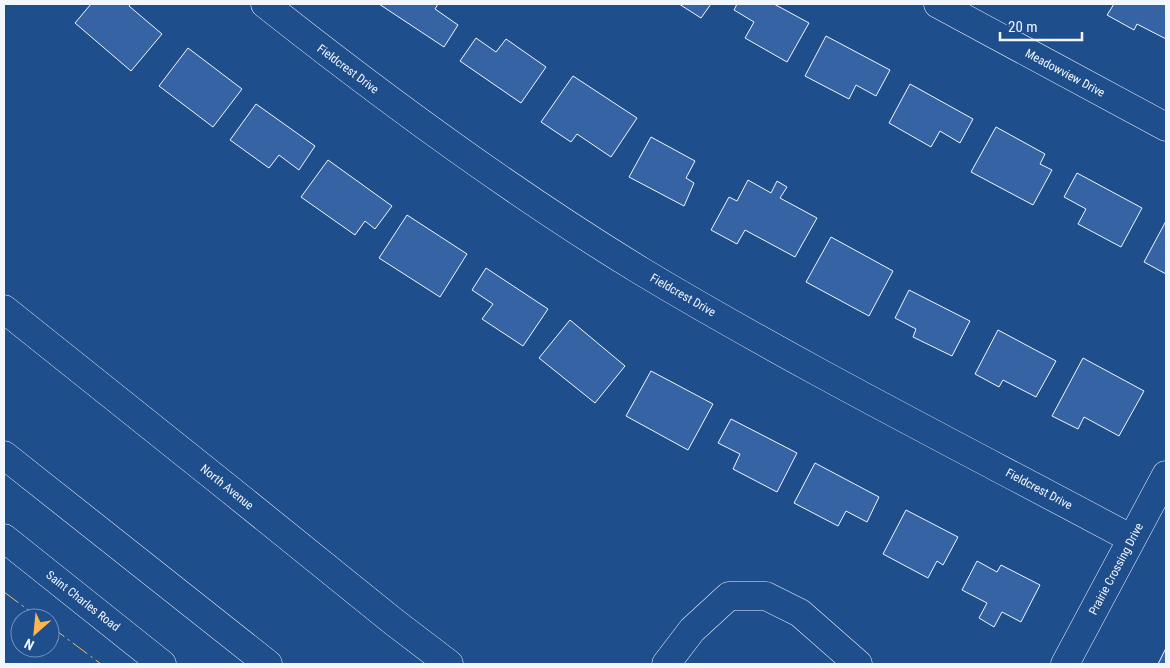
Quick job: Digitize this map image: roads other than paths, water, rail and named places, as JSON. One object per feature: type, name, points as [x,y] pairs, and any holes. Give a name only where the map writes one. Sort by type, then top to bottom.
[{"type":"street","name":"Fieldcrest Drive","points":[[265,4],[328,54],[442,139],[520,193],[640,270],[758,339],[1132,539]]},
{"type":"street","name":"Meadowview Drive","points":[[938,4],[1166,127]]},
{"type":"street","name":"North Avenue","points":[[4,309],[449,664]]},
{"type":"street","points":[[4,455],[268,664]]},
{"type":"street","name":"Prairie Crossing Drive","points":[[1065,664],[1166,474]]},
{"type":"street","name":"Saint Charles Road","points":[[4,538],[162,664]]},
{"type":"street","points":[[666,664],[692,630],[729,596],[766,596],[800,612],[858,664]]}]
